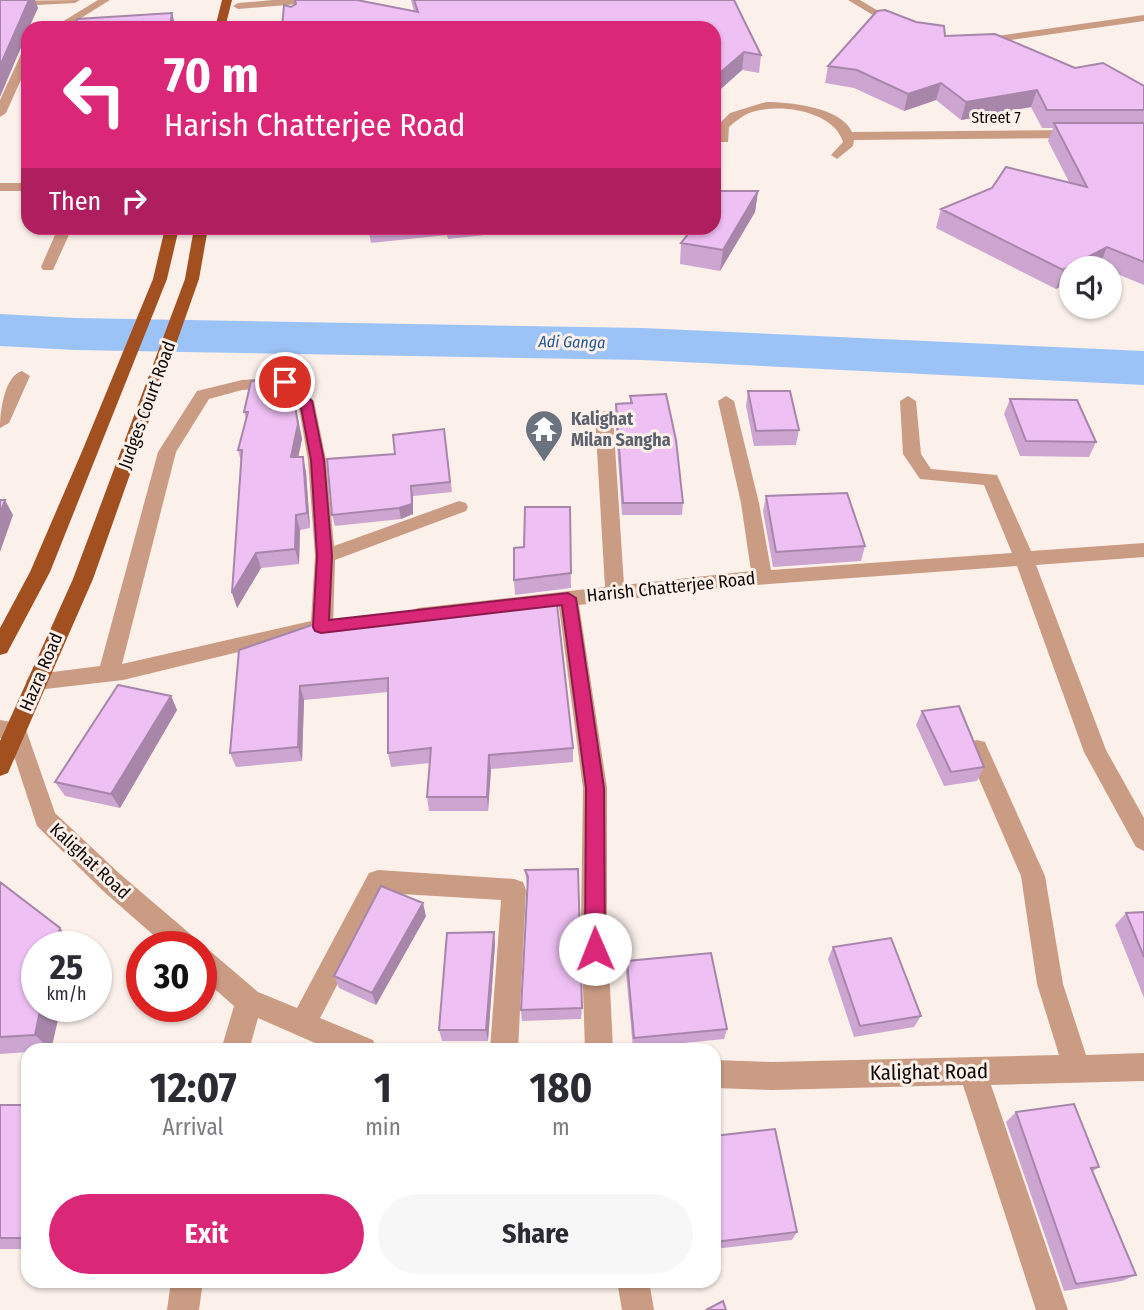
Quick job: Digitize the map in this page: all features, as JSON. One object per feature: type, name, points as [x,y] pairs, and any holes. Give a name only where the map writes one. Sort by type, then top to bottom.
[{"type":"main road","points":[[222,21],[227,0]]},
{"type":"main road","name":"Judges Court Road","points":[[0,648],[40,572],[160,279],[170,235]]},
{"type":"main road","name":"Judges Court Road","points":[[83,579],[192,279],[200,235]]},
{"type":"main road","name":"Hazra Road","points":[[0,766],[8,730],[37,682],[83,579]]},
{"type":"street","points":[[0,4],[75,0]]},
{"type":"street","points":[[69,21],[105,0]]},
{"type":"street","points":[[237,8],[310,0]]},
{"type":"street","points":[[853,0],[893,25],[914,32]]},
{"type":"street","points":[[288,17],[292,2]]},
{"type":"street","points":[[965,40],[978,42],[1144,18]]},
{"type":"street","points":[[0,113],[21,67]]},
{"type":"street","points":[[724,139],[723,126],[730,113],[759,107],[803,109],[839,122],[849,136],[849,143],[837,155]]},
{"type":"street","name":"Street 7","points":[[849,136],[1090,134]]},
{"type":"street","points":[[0,187],[21,187]]},
{"type":"street","points":[[48,267],[62,235]]},
{"type":"street","points":[[0,423],[22,376]]},
{"type":"street","points":[[109,674],[167,452],[203,395],[242,385],[285,382],[306,401],[317,460],[324,556],[321,627]]},
{"type":"street","points":[[726,401],[750,503],[762,577]]},
{"type":"street","points":[[908,401],[912,454],[926,475],[991,479],[1095,752],[1144,840]]},
{"type":"street","points":[[604,416],[615,593]]},
{"type":"street","points":[[324,556],[459,507]]},
{"type":"street","name":"Harish Chatterjee Road","points":[[403,618],[762,577],[1144,550]]},
{"type":"street","points":[[568,598],[595,788],[594,924],[599,1043]]},
{"type":"street","points":[[37,682],[109,674],[296,630],[348,624]]},
{"type":"street","name":"Kalighat Road","points":[[8,730],[45,819],[168,931]]},
{"type":"street","points":[[977,748],[1033,876],[1049,985],[1077,1069]]},
{"type":"street","points":[[303,1024],[378,881],[513,890],[504,1043]]},
{"type":"street","points":[[217,974],[249,1001],[347,1043]]},
{"type":"street","points":[[237,1043],[249,1001]]},
{"type":"street","name":"Kalighat Road","points":[[721,1074],[973,1072],[1144,1067]]},
{"type":"street","points":[[973,1072],[1052,1310]]},
{"type":"street","points":[[183,1310],[186,1288]]},
{"type":"street","points":[[634,1288],[638,1310]]},
{"type":"building","points":[[0,0],[29,0],[0,66]]},
{"type":"building","points":[[295,0],[357,0],[418,12],[414,0],[734,0],[761,55],[744,52],[721,72],[721,21],[283,21],[284,5],[291,7],[296,4]]},
{"type":"building","points":[[885,10],[916,22],[944,26],[945,36],[995,34],[1075,68],[1103,63],[1144,86],[1144,110],[1047,110],[1037,90],[966,102],[941,83],[908,94],[857,70],[828,66],[877,11]]},
{"type":"building","points":[[172,13],[171,21],[77,19]]},
{"type":"building","points":[[1054,123],[1144,123],[1144,262],[1107,247],[1090,256],[1059,256],[1059,268],[941,209],[992,188],[1006,167],[1087,187]]},
{"type":"building","points":[[721,191],[758,191],[723,250],[681,243],[687,235],[721,235]]},
{"type":"building","points":[[282,380],[292,389],[298,424],[291,457],[303,457],[307,513],[296,515],[295,549],[256,553],[232,593],[242,450],[238,450],[248,412],[244,412],[251,381]]},
{"type":"building","points":[[748,391],[790,391],[799,430],[756,431]]},
{"type":"building","points":[[666,394],[676,440],[683,503],[623,503],[616,404],[632,403],[630,396]]},
{"type":"building","points":[[1010,399],[1077,400],[1096,442],[1026,441]]},
{"type":"building","points":[[444,429],[450,482],[411,486],[412,504],[399,508],[332,515],[327,459],[395,454],[393,435]]},
{"type":"building","points":[[847,493],[865,546],[776,552],[766,496]]},
{"type":"building","points":[[0,500],[5,500],[0,514]]},
{"type":"building","points":[[525,507],[570,507],[571,573],[514,580],[514,548],[524,547]]},
{"type":"building","points":[[556,595],[573,748],[489,755],[487,797],[427,797],[431,748],[388,753],[388,678],[300,686],[298,747],[230,753],[239,650],[312,625],[383,616],[513,609],[514,600]]},
{"type":"building","points":[[118,685],[171,696],[111,794],[55,782]]},
{"type":"building","points":[[959,706],[984,767],[951,772],[922,711]]},
{"type":"building","points":[[578,869],[582,1008],[521,1010],[528,877],[525,870]]},
{"type":"building","points":[[0,882],[60,928],[59,931],[21,931],[21,1022],[38,1022],[35,1035],[0,1037]]},
{"type":"building","points":[[381,886],[423,903],[372,993],[334,976]]},
{"type":"building","points":[[1144,912],[1144,957],[1126,913]]},
{"type":"building","points":[[494,932],[486,1030],[439,1030],[447,933]]},
{"type":"building","points":[[891,938],[921,1016],[860,1026],[833,947]]},
{"type":"building","points":[[711,953],[727,1029],[634,1038],[627,961]]},
{"type":"building","points":[[1074,1104],[1099,1167],[1091,1168],[1136,1275],[1076,1284],[1016,1112]]},
{"type":"building","points":[[0,1105],[21,1105],[21,1238],[0,1238]]},
{"type":"building","points":[[775,1129],[797,1232],[721,1241],[721,1135]]},
{"type":"building","points":[[723,1301],[726,1310],[706,1310]]},
{"type":"waterway","name":"Adi Ganga","points":[[0,330],[75,334],[642,344],[1144,368]]},
{"type":"place","name":"Kalighat Milan Sangha","points":[[544,463]]},
{"type":"route","points":[[285,382],[306,401],[317,460],[324,556],[321,627],[568,598],[595,788],[595,949]]}]
